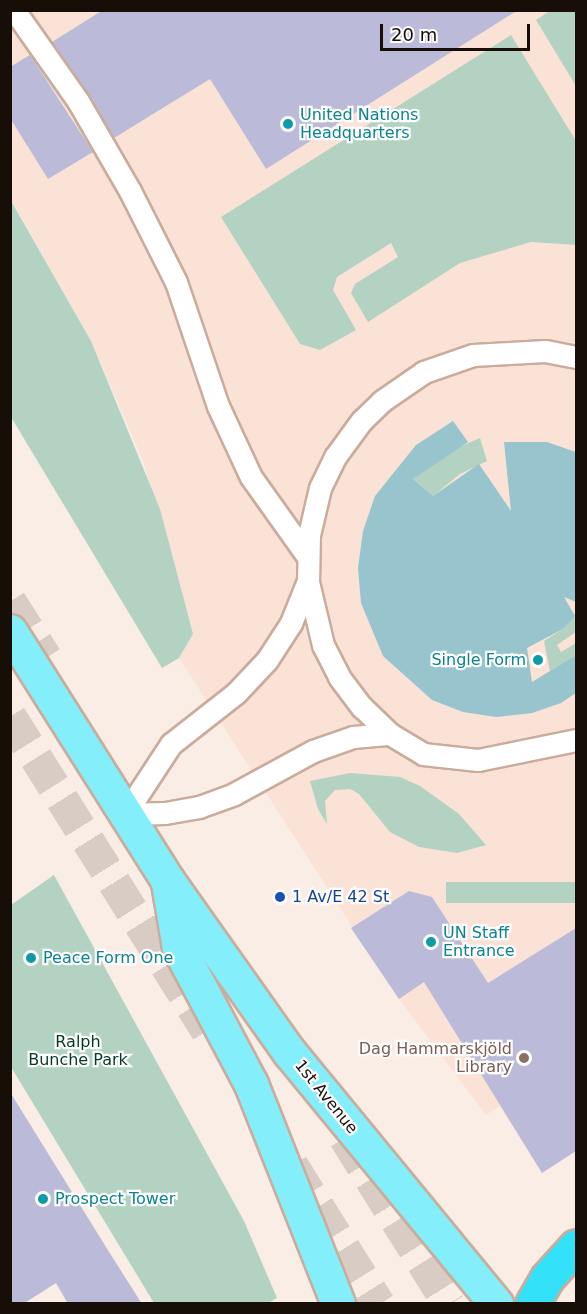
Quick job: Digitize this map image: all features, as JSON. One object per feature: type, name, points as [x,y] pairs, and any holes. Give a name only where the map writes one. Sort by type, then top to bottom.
[{"type":"highway","points":[[532,1304],[547,1278],[576,1246]]},
{"type":"main road","name":"1st Avenue","points":[[10,631],[168,881],[290,1053],[496,1304]]},
{"type":"main road","name":"1st Avenue","points":[[168,881],[179,948],[251,1084],[338,1304]]},
{"type":"lane","points":[[14,10],[78,101],[130,191],[176,282],[218,406],[251,477],[308,557]]},
{"type":"lane","points":[[576,357],[545,351],[483,353],[446,362],[401,386],[362,420],[335,457],[320,488],[308,557],[312,613],[335,670],[362,707],[390,734],[423,754],[478,760],[576,740]]},
{"type":"lane","points":[[125,814],[171,744],[236,693],[267,660],[291,623],[308,582]]},
{"type":"lane","points":[[125,814],[165,813],[199,807],[256,782],[314,751],[353,738],[390,734]]},
{"type":"shaded area","points":[[11,11],[576,11],[576,1151],[542,1173],[500,1106],[486,1115],[399,999],[179,658],[193,634],[143,461],[91,341],[11,199]]},
{"type":"green space","points":[[551,10],[576,11],[576,86],[536,20]]},
{"type":"green space","points":[[511,35],[576,141],[576,245],[531,242],[460,263],[368,322],[351,293],[355,284],[398,257],[391,243],[337,277],[333,290],[356,330],[320,350],[300,344],[221,217]]},
{"type":"green space","points":[[10,199],[91,341],[160,509],[193,634],[179,658],[162,668],[11,417]]},
{"type":"green space","points":[[480,438],[487,461],[460,474],[433,496],[413,479],[448,452]]},
{"type":"green space","points":[[576,614],[576,632],[557,645],[561,652],[576,643],[576,655],[550,671],[544,641],[563,629]]},
{"type":"green space","points":[[350,773],[400,777],[420,786],[459,814],[486,845],[457,853],[419,847],[390,832],[359,794],[350,789],[335,790],[325,801],[327,824],[318,809],[310,781]]},
{"type":"green space","name":"Ralph Bunche Park","points":[[54,875],[244,1221],[277,1298],[268,1303],[154,1303],[11,1067],[11,905]]},
{"type":"green space","points":[[446,882],[576,882],[576,903],[446,903]]},
{"type":"water","points":[[453,421],[468,442],[413,479],[433,496],[479,464],[511,511],[504,442],[547,442],[576,452],[576,602],[564,597],[575,616],[563,629],[527,648],[532,682],[576,655],[576,693],[561,703],[532,713],[496,717],[463,712],[432,700],[383,656],[361,603],[358,568],[363,531],[375,496],[416,445]]},
{"type":"building","name":"United Nations Headquarters","points":[[103,10],[518,10],[266,169],[210,79],[114,138],[52,42]]},
{"type":"building","points":[[30,55],[93,152],[48,179],[10,118],[10,67]]},
{"type":"building","name":"Dag Hammarskjöld Library","points":[[409,891],[432,897],[488,983],[576,928],[576,1151],[542,1173],[424,982],[399,999],[351,928]]},
{"type":"building","name":"Prospect Tower","points":[[10,1092],[142,1304],[68,1304],[56,1283],[23,1304],[10,1304]]},
{"type":"tunnel","points":[[10,601],[46,658]]},
{"type":"tunnel","points":[[10,716],[207,1030]]},
{"type":"tunnel","points":[[345,1137],[449,1304]]},
{"type":"tunnel","points":[[292,1165],[379,1304]]},
{"type":"place","name":"United Nations Headquarters","points":[[288,124]]},
{"type":"place","name":"Single Form","points":[[538,660]]},
{"type":"place","name":"1 Av/E 42 St","points":[[280,897]]},
{"type":"place","name":"UN Staff Entrance","points":[[431,942]]},
{"type":"place","name":"Peace Form One","points":[[31,958]]},
{"type":"place","name":"Dag Hammarskjöld Library","points":[[524,1058]]},
{"type":"place","name":"Prospect Tower","points":[[43,1199]]}]
